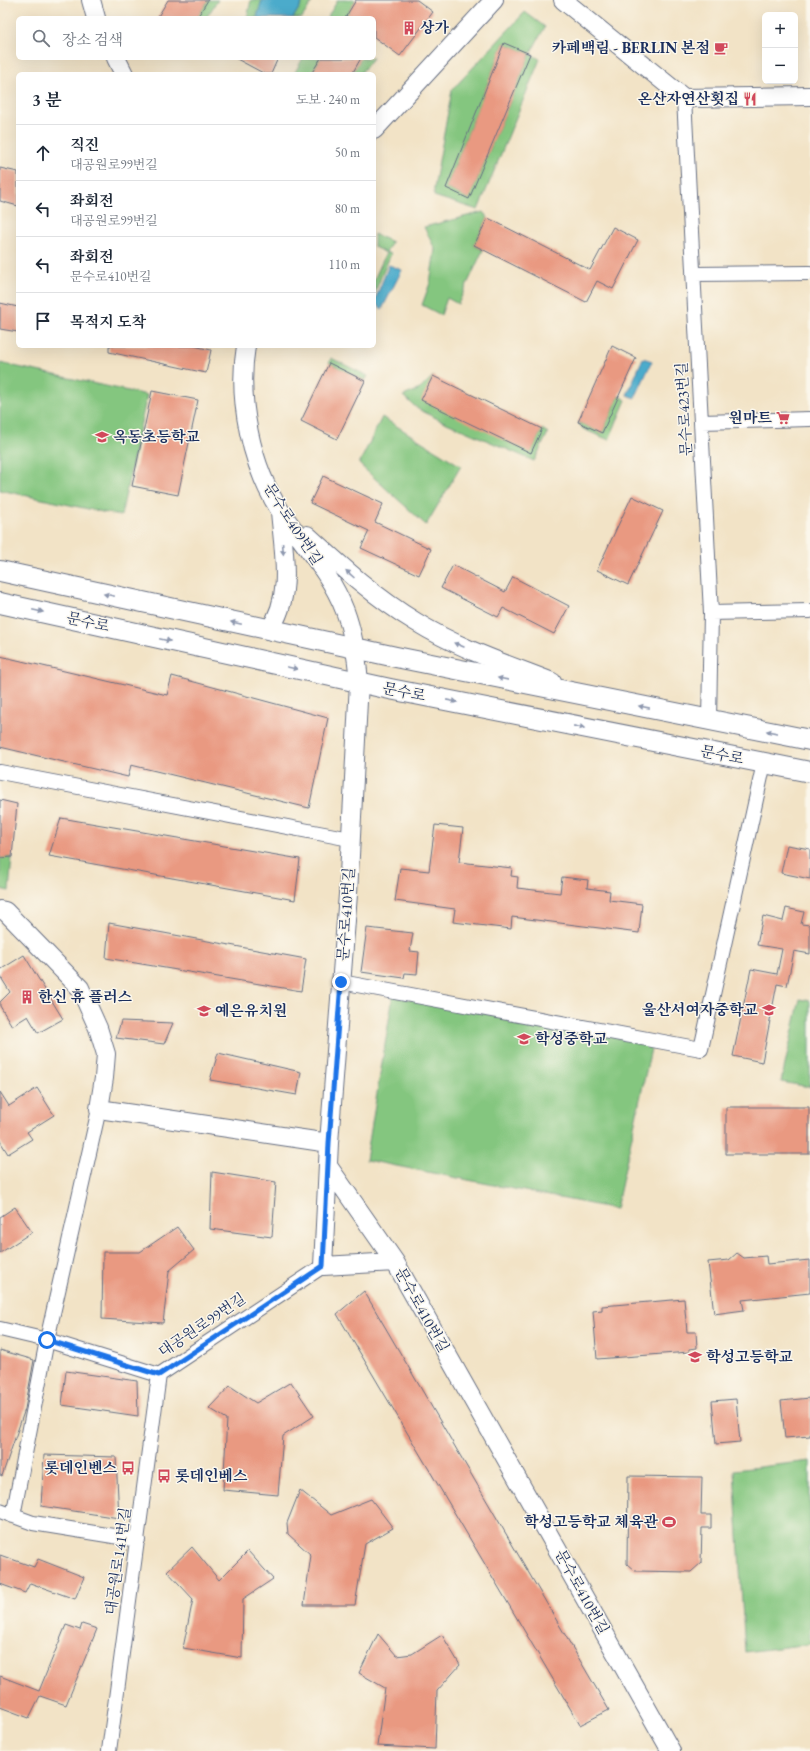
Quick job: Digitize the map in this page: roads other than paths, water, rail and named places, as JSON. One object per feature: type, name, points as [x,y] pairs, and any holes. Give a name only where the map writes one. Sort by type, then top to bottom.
[{"type":"main road","name":"문수로","points":[[0,571],[356,649],[810,740]]},
{"type":"main road","name":"문수로","points":[[0,603],[359,682],[810,772]]},
{"type":"street","points":[[91,0],[95,16]]},
{"type":"street","points":[[376,128],[494,0]]},
{"type":"street","points":[[563,0],[684,98],[810,96]]},
{"type":"street","points":[[117,60],[123,72]]},
{"type":"street","name":"문수로423번길","points":[[684,98],[711,613],[709,720]]},
{"type":"street","points":[[693,274],[810,273]]},
{"type":"street","name":"문수로409번길","points":[[246,348],[243,364],[245,410],[259,470],[280,510],[327,576],[345,610],[356,649]]},
{"type":"street","points":[[701,422],[810,419]]},
{"type":"street","points":[[269,630],[279,614],[284,587],[280,510]]},
{"type":"street","points":[[280,510],[357,581],[383,601],[416,623],[478,653],[586,695]]},
{"type":"street","points":[[711,613],[810,611]]},
{"type":"street","name":"문수로410번길","points":[[356,649],[359,682],[348,894],[329,1143],[323,1266],[395,1262],[671,1751]]},
{"type":"street","points":[[341,982],[701,1048],[764,763]]},
{"type":"street","points":[[0,772],[350,839]]},
{"type":"street","points":[[0,910],[6,911],[80,988],[98,1028],[106,1054],[99,1109],[6,1514],[33,1523],[138,1540]]},
{"type":"street","points":[[99,1109],[329,1143]]},
{"type":"street","points":[[328,1166],[395,1262]]},
{"type":"street","name":"대공원로99번길","points":[[0,1329],[47,1340],[159,1375],[323,1266]]},
{"type":"street","name":"대공원로141번길","points":[[110,1751],[159,1375]]},
{"type":"water","points":[[262,0],[304,0],[294,16],[257,16]]},
{"type":"water","points":[[389,265],[402,270],[382,309],[376,304],[376,297]]},
{"type":"water","points":[[643,358],[652,361],[635,398],[627,395]]},
{"type":"place","name":"상가","points":[[409,28]]},
{"type":"place","name":"카페백림 - BERLIN 본점","points":[[721,48]]},
{"type":"place","name":"온산자연산횟집","points":[[750,99]]},
{"type":"place","name":"원마트","points":[[783,418]]},
{"type":"place","name":"옥동초등학교","points":[[102,437]]},
{"type":"place","name":"한신 휴 플러스","points":[[27,997]]},
{"type":"place","name":"울산서여자중학교","points":[[769,1010]]},
{"type":"place","name":"예은유치원","points":[[204,1011]]},
{"type":"place","name":"학성중학교","points":[[524,1039]]},
{"type":"place","name":"학성고등학교","points":[[695,1357]]},
{"type":"place","name":"롯데인벤스","points":[[128,1468]]},
{"type":"place","name":"롯데인베스","points":[[164,1476]]},
{"type":"place","name":"학성고등학교 체육관","points":[[669,1522]]}]
